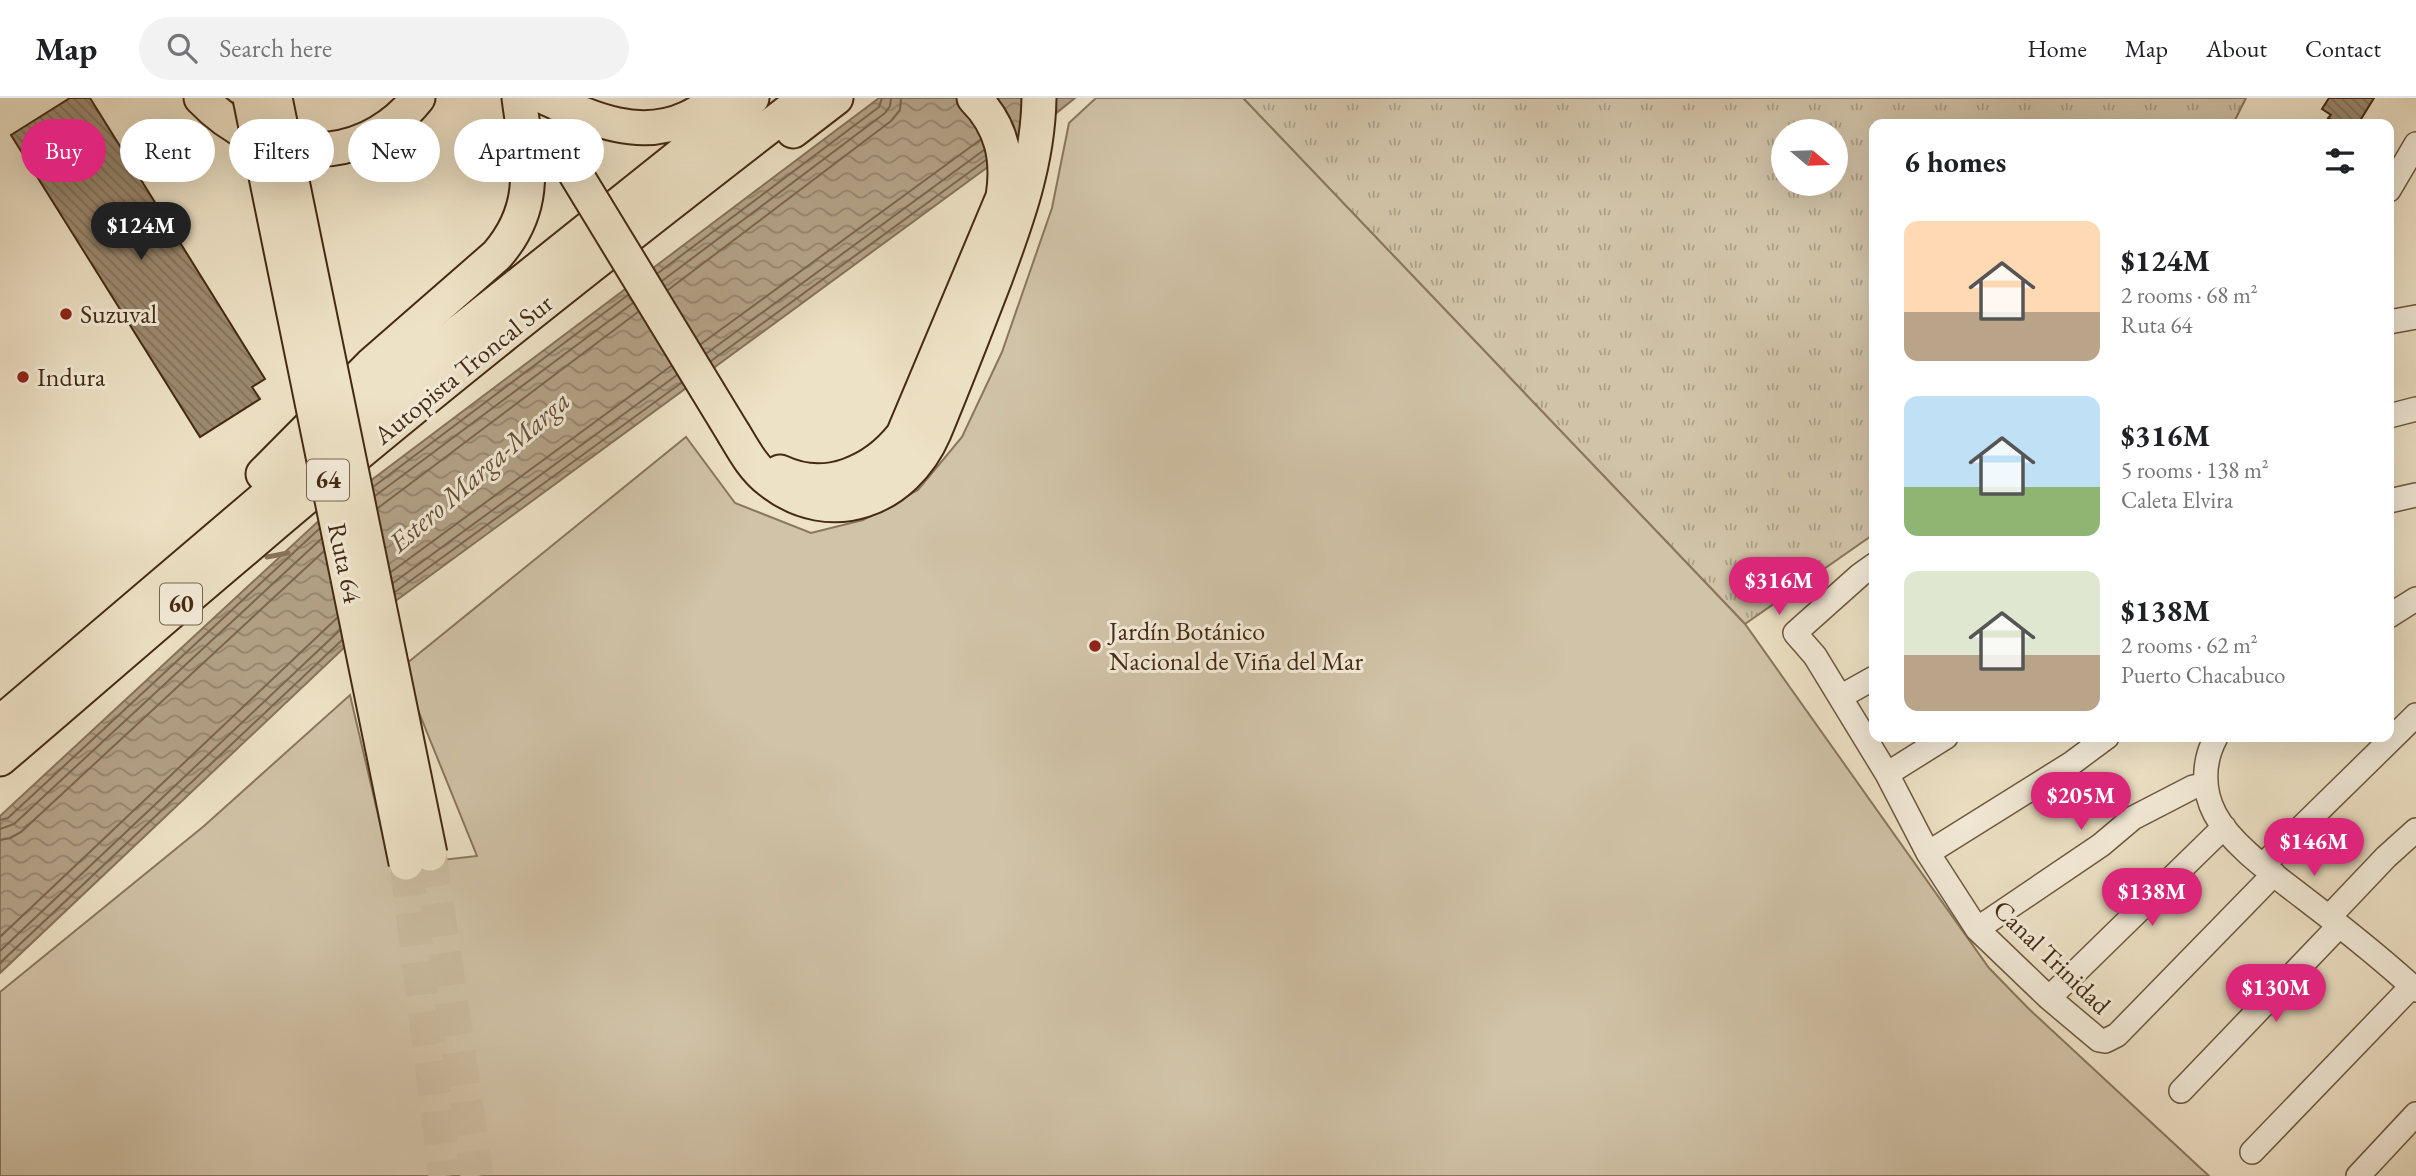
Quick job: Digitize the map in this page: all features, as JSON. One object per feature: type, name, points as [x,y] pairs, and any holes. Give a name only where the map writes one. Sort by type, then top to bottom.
[{"type":"highway","points":[[201,98],[227,121],[245,132],[277,145],[318,151],[345,147],[374,136],[400,118],[418,98]]},
{"type":"highway","name":"Ruta 64","points":[[250,98],[418,858],[275,98]]},
{"type":"highway","points":[[159,586],[271,466],[371,365],[491,261],[508,242],[524,212],[529,183],[519,98]]},
{"type":"highway","points":[[528,98],[740,445],[768,480],[782,490],[812,502],[828,504],[845,504],[878,495],[907,476],[918,464],[934,433],[969,348],[1026,190],[1036,140],[1038,98]]},
{"type":"highway","points":[[546,98],[594,120],[642,128],[658,127],[689,118],[721,98]]},
{"type":"highway","name":"Autopista Troncal Sur","points":[[0,723],[458,333],[752,98]]},
{"type":"highway","points":[[740,445],[786,474],[818,480],[850,476],[866,469],[886,454],[903,435],[1003,197],[1006,165],[999,134],[992,120],[974,98]]},
{"type":"highway","name":"Autopista Troncal Sur","points":[[0,759],[245,548],[437,390],[553,313],[825,99]]},
{"type":"street","points":[[2394,181],[2416,144]]},
{"type":"street","points":[[2394,322],[2416,317]]},
{"type":"street","points":[[2394,415],[2416,409]]},
{"type":"street","points":[[2394,500],[2416,495]]},
{"type":"street","name":"Canal Trinidad","points":[[1869,569],[1795,633],[1815,656],[1887,774],[1928,853],[1977,929],[2049,998],[2099,1040],[2105,1041],[2118,1035],[2269,869]]},
{"type":"street","points":[[2394,613],[2416,599]]},
{"type":"street","points":[[1840,697],[1869,681]]},
{"type":"street","points":[[2394,738],[2416,715]]},
{"type":"street","points":[[1887,774],[1938,742]]},
{"type":"street","points":[[1928,853],[2101,742]]},
{"type":"street","points":[[2214,742],[2206,763],[2205,785],[2215,813],[2224,827],[2269,869],[2413,982],[2252,1152]]},
{"type":"street","points":[[2269,869],[2390,742]]},
{"type":"street","points":[[1977,929],[2101,845],[2133,818],[2193,787],[2205,785]]},
{"type":"street","points":[[2049,998],[2224,827]]},
{"type":"street","points":[[2181,1091],[2334,922],[2386,857],[2416,831]]},
{"type":"street","points":[[2358,1176],[2416,1114]]},
{"type":"green space","name":"Jardín Botánico Nacional de Viña del Mar","points":[[1096,98],[1243,98],[1745,624],[1989,968],[2029,1009],[2209,1176],[0,1176],[0,992],[204,826],[350,695],[390,866],[477,856],[401,668],[686,437],[735,503],[811,533],[863,520],[918,490],[962,437],[1002,352],[1052,208],[1069,123]]},
{"type":"green space","points":[[1243,98],[2246,98],[2236,119],[1869,119],[1869,537],[1745,624]]},
{"type":"water","name":"Estero Marga-Marga","points":[[879,98],[1075,98],[1011,150],[386,608],[0,973],[0,816],[325,515]]},
{"type":"building","points":[[70,98],[90,98],[103,119],[37,119]]},
{"type":"building","points":[[2329,98],[2374,98],[2361,119],[2330,119],[2331,115],[2322,109]]},
{"type":"building","points":[[106,124],[120,146],[120,182],[142,182],[265,379],[252,387],[260,399],[200,437],[40,182],[106,182]]},
{"type":"building","points":[[21,129],[21,151],[11,135]]},
{"type":"waterway","points":[[267,557],[288,553]]},
{"type":"tunnel","points":[[430,854],[477,1176]]},
{"type":"tunnel","points":[[406,863],[445,1176]]},
{"type":"place","name":"Suzuval","points":[[66,314]]},
{"type":"place","name":"Indura","points":[[23,377]]},
{"type":"place","name":"Jardín Botánico Nacional de Viña del Mar","points":[[1095,646]]}]
